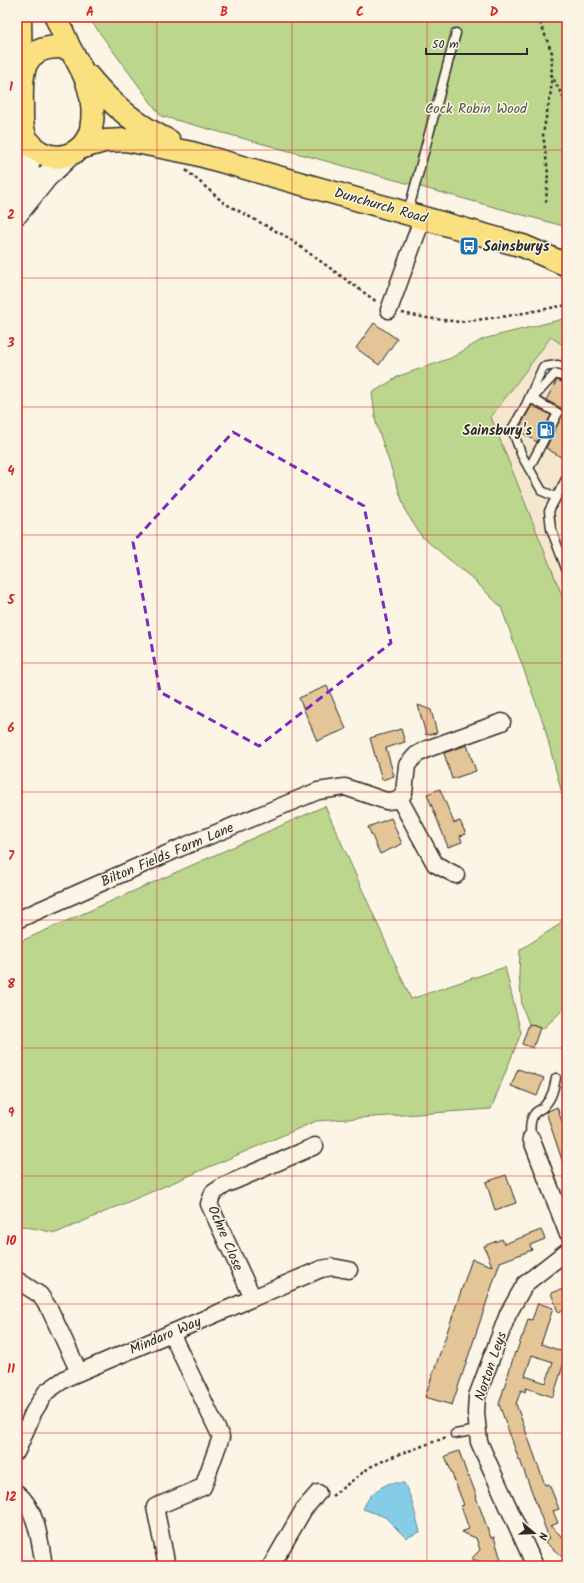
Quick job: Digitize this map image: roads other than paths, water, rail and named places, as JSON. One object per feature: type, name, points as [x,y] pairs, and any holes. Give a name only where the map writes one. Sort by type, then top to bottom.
[{"type":"main road","points":[[20,17],[23,127],[25,136],[30,143],[48,155],[57,157],[74,152]]},
{"type":"main road","points":[[17,213],[46,177],[74,152],[90,133],[93,120],[93,105],[83,70],[70,49],[56,17]]},
{"type":"main road","points":[[21,79],[27,64],[33,55],[42,49],[60,47],[70,49]]},
{"type":"main road","name":"Dunchurch Road","points":[[83,70],[102,93],[142,127],[186,160]]},
{"type":"main road","name":"Dunchurch Road","points":[[74,152],[104,141],[126,140],[186,160],[415,215],[523,246],[567,265]]},
{"type":"main road","points":[[17,201],[28,168],[30,143]]},
{"type":"street","points":[[389,310],[415,215]]},
{"type":"street","points":[[456,875],[435,864],[400,798],[404,793],[407,765],[416,755],[427,749],[502,722]]},
{"type":"street","name":"Bilton Fields Farm Lane","points":[[17,920],[180,848],[318,791],[345,787],[386,801],[397,800],[400,798]]},
{"type":"street","points":[[531,1138],[567,1232]]},
{"type":"street","name":"Ochre Close","points":[[253,1298],[209,1204],[213,1192],[225,1184],[315,1146]]},
{"type":"street","name":"Norton Leys","points":[[535,1566],[479,1442],[476,1413],[478,1396],[508,1314],[525,1284],[567,1251]]},
{"type":"street","name":"Mindaro Way","points":[[17,1451],[33,1413],[46,1392],[66,1378],[321,1269],[333,1267],[349,1270]]},
{"type":"street","points":[[17,1280],[40,1295],[50,1310],[79,1372]]},
{"type":"street","points":[[167,1566],[155,1507],[203,1487],[221,1437],[171,1333]]},
{"type":"street","points":[[17,1493],[30,1511],[39,1537],[44,1566]]},
{"type":"street","points":[[271,1566],[304,1509],[324,1495]]},
{"type":"lane","points":[[415,215],[411,200],[456,33]]},
{"type":"lane","points":[[556,497],[542,491],[529,468],[512,430],[529,402],[543,368],[557,365],[567,367]]},
{"type":"lane","points":[[529,402],[555,374],[567,378]]},
{"type":"lane","points":[[529,402],[558,413],[529,468]]},
{"type":"lane","points":[[567,477],[549,511],[551,529],[567,571]]},
{"type":"lane","points":[[531,1138],[531,1120],[535,1112],[545,1106],[551,1096],[556,1078]]},
{"type":"lane","points":[[455,1434],[478,1430]]},
{"type":"water","points":[[390,1483],[404,1483],[411,1498],[420,1532],[406,1538],[385,1517],[363,1509],[374,1493]]},
{"type":"place","name":"Sainsburys","points":[[469,246]]},
{"type":"place","name":"Sainsbury's","points":[[546,430]]},
{"type":"park label","name":"Cock Robin Wood","points":[[476,108]]}]
